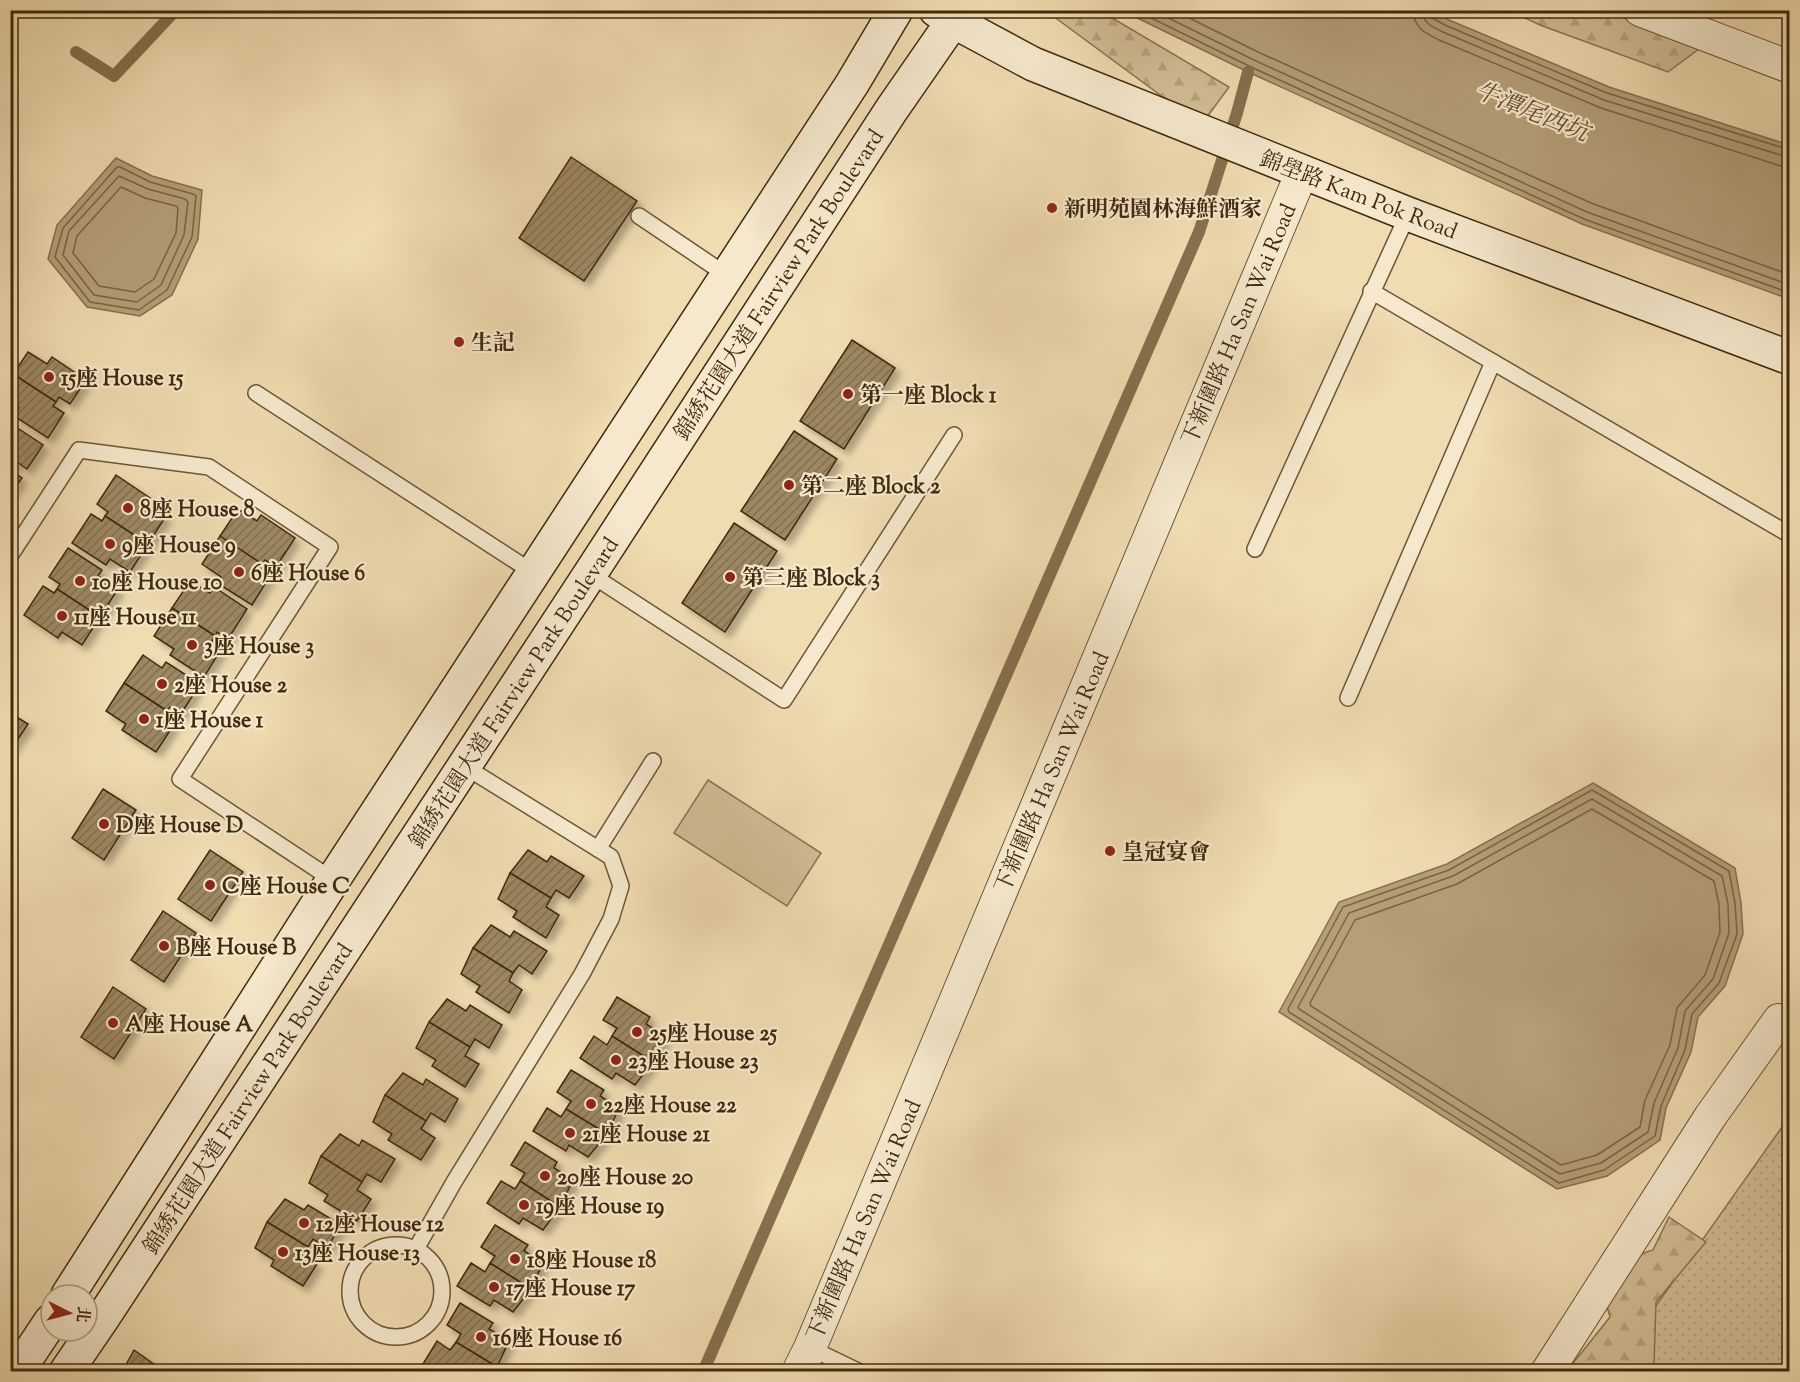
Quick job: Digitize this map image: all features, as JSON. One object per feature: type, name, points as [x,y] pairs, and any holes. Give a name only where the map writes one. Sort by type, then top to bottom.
[{"type":"street","name":"錦綉花園大道 Fairview Park Boulevard","points":[[76,1283],[333,880],[852,84],[896,10]]},
{"type":"street","points":[[1640,10],[1790,67]]},
{"type":"street","name":"錦綉花園大道 Fairview Park Boulevard","points":[[66,1371],[590,574],[892,109],[949,14]]},
{"type":"street","name":"錦壆路 Kam Pok Road","points":[[949,14],[1033,64],[1408,214],[1790,358]]},
{"type":"street","name":"下新圍路 Ha San Wai Road","points":[[804,1360],[1302,172]]},
{"type":"street","points":[[1547,1371],[1710,1117],[1784,1023]]},
{"type":"street","points":[[17,1371],[39,1338]]},
{"type":"lane","points":[[1255,549],[1408,214]]},
{"type":"lane","points":[[639,216],[728,276]]},
{"type":"lane","points":[[1371,291],[1790,535]]},
{"type":"lane","points":[[1348,698],[1493,362]]},
{"type":"lane","points":[[256,393],[534,573]]},
{"type":"lane","points":[[590,574],[784,700],[954,435]]},
{"type":"lane","points":[[10,556],[80,450],[209,467],[330,547],[180,779],[333,880]]},
{"type":"lane","points":[[598,849],[653,761]]},
{"type":"lane","points":[[416,1249],[454,1182],[582,974],[611,919],[621,886],[611,857],[464,766]]},
{"type":"lane","points":[[390,1245],[416,1249],[436,1267],[442,1293],[435,1318],[414,1335],[388,1338],[364,1327],[350,1304],[351,1277],[365,1255],[390,1245]]},
{"type":"lane","points":[[804,1360],[860,1371]]},
{"type":"green space","points":[[1050,11],[1105,11],[1107,15],[1229,87],[1205,120],[1163,97],[1053,16]]},
{"type":"green space","points":[[1510,11],[1608,11],[1699,49],[1668,72],[1540,25]]},
{"type":"green space","points":[[708,780],[821,853],[787,906],[674,833]]},
{"type":"green space","points":[[1789,1117],[1789,1371],[1610,1371]]},
{"type":"green space","points":[[1669,1217],[1706,1242],[1656,1302],[1654,1364],[1648,1371],[1566,1372],[1610,1317],[1596,1269],[1653,1250]]},
{"type":"water","name":"牛潭尾西坑","points":[[1123,11],[1431,11],[1609,87],[1789,145],[1789,299],[1582,224],[1248,72]]},
{"type":"water","points":[[116,158],[152,176],[202,190],[198,239],[172,295],[140,316],[87,307],[48,259],[57,225]]},
{"type":"water","points":[[1593,783],[1735,868],[1743,934],[1725,986],[1698,1017],[1691,1052],[1666,1108],[1660,1140],[1607,1176],[1557,1189],[1279,1012],[1339,902],[1447,864]]},
{"type":"building","points":[[571,157],[637,201],[584,281],[519,238]]},
{"type":"building","name":"第一座 Block 1","points":[[852,340],[895,368],[844,449],[800,421]]},
{"type":"building","name":"15座 House 15","points":[[28,352],[47,364],[52,357],[86,380],[70,404],[59,397],[56,402],[13,374]]},
{"type":"building","points":[[13,374],[56,402],[53,406],[64,413],[48,438],[14,416],[19,408],[10,403],[10,378]]},
{"type":"building","points":[[10,423],[43,445],[27,469],[17,462],[14,467],[10,465]]},
{"type":"building","name":"第二座 Block 2","points":[[794,431],[837,459],[785,540],[741,511]]},
{"type":"building","points":[[10,465],[14,467],[11,471],[22,478],[10,495]]},
{"type":"building","name":"8座 House 8","points":[[116,475],[150,498],[146,504],[166,516],[148,544],[105,516],[108,512],[97,504]]},
{"type":"building","points":[[238,509],[257,521],[261,515],[295,538],[276,567],[265,560],[262,564],[220,536]]},
{"type":"building","name":"9座 House 9","points":[[91,514],[102,521],[105,516],[148,544],[130,572],[110,559],[106,565],[72,543]]},
{"type":"building","name":"第三座 Block 3","points":[[734,523],[777,551],[725,632],[682,603]]},
{"type":"building","name":"6座 House 6","points":[[220,536],[262,564],[259,568],[270,576],[252,605],[217,583],[221,577],[202,564]]},
{"type":"building","name":"10座 House 10","points":[[68,548],[102,570],[98,576],[118,589],[100,617],[57,589],[60,584],[49,577]]},
{"type":"building","points":[[190,581],[210,593],[214,587],[247,609],[228,639],[217,632],[215,636],[172,608]]},
{"type":"building","name":"11座 House 11","points":[[43,586],[54,593],[57,589],[100,617],[82,645],[62,632],[58,638],[24,615]]},
{"type":"building","name":"3座 House 3","points":[[172,608],[215,636],[212,641],[222,648],[204,677],[170,655],[174,649],[154,636]]},
{"type":"building","name":"2座 House 2","points":[[143,655],[162,668],[166,662],[200,684],[181,714],[170,707],[167,711],[124,683]]},
{"type":"building","name":"1座 House 1","points":[[124,683],[167,711],[164,715],[175,723],[156,752],[122,730],[126,724],[106,711]]},
{"type":"building","points":[[10,713],[28,724],[10,751]]},
{"type":"building","name":"D座 House D","points":[[103,789],[136,810],[104,860],[72,838]]},
{"type":"building","name":"C座 House C","points":[[210,850],[243,872],[211,921],[178,899]]},
{"type":"building","points":[[528,850],[547,862],[551,856],[584,876],[569,898],[556,890],[551,898],[510,873]]},
{"type":"building","points":[[510,873],[551,898],[546,907],[559,915],[546,938],[513,917],[517,911],[498,899]]},
{"type":"building","name":"B座 House B","points":[[163,911],[196,933],[164,982],[131,960]]},
{"type":"building","points":[[491,925],[510,937],[514,931],[547,951],[532,974],[519,965],[513,973],[473,948]]},
{"type":"building","points":[[473,948],[513,973],[509,981],[522,990],[509,1013],[476,992],[480,986],[461,974]]},
{"type":"building","name":"A座 House A","points":[[113,987],[146,1009],[114,1059],[81,1037]]},
{"type":"building","name":"25座 House 25","points":[[617,997],[650,1017],[646,1024],[665,1036],[653,1062],[612,1036],[617,1028],[603,1020]]},
{"type":"building","points":[[447,999],[466,1011],[470,1005],[502,1025],[489,1048],[475,1039],[470,1047],[429,1022]]},
{"type":"building","points":[[429,1022],[470,1047],[465,1056],[479,1064],[465,1087],[432,1066],[436,1060],[416,1048]]},
{"type":"building","name":"23座 House 23","points":[[594,1036],[607,1045],[612,1036],[653,1062],[635,1085],[616,1073],[612,1079],[580,1058]]},
{"type":"building","name":"22座 House 22","points":[[571,1070],[604,1090],[600,1096],[619,1108],[607,1134],[566,1109],[571,1101],[557,1092]]},
{"type":"building","points":[[403,1073],[423,1085],[426,1079],[458,1099],[445,1122],[431,1113],[426,1121],[385,1095]]},
{"type":"building","points":[[385,1095],[426,1121],[421,1129],[435,1138],[421,1160],[388,1140],[392,1134],[373,1122]]},
{"type":"building","name":"21座 House 21","points":[[547,1108],[561,1117],[566,1109],[607,1134],[588,1157],[569,1145],[566,1151],[533,1131]]},
{"type":"building","points":[[340,1134],[359,1146],[362,1140],[395,1159],[381,1182],[367,1174],[362,1182],[321,1156]]},
{"type":"building","name":"20座 House 20","points":[[525,1142],[557,1162],[554,1168],[573,1180],[560,1207],[520,1181],[525,1173],[511,1165]]},
{"type":"building","points":[[321,1156],[362,1182],[357,1190],[371,1199],[357,1221],[324,1201],[328,1195],[309,1183]]},
{"type":"building","name":"19座 House 19","points":[[501,1181],[515,1189],[520,1181],[560,1207],[543,1230],[523,1218],[519,1224],[487,1203]]},
{"type":"building","name":"12座 House 12","points":[[285,1199],[304,1210],[308,1205],[341,1225],[327,1248],[313,1239],[308,1247],[267,1222]]},
{"type":"building","name":"13座 House 13","points":[[267,1222],[308,1247],[303,1255],[317,1264],[303,1286],[271,1266],[274,1260],[255,1248]]},
{"type":"building","name":"18座 House 18","points":[[495,1225],[528,1245],[524,1251],[543,1263],[531,1289],[490,1263],[495,1256],[481,1247]]},
{"type":"building","name":"17座 House 17","points":[[471,1263],[485,1272],[490,1263],[531,1289],[513,1312],[494,1300],[490,1306],[457,1286]]},
{"type":"building","name":"16座 House 16","points":[[460,1303],[493,1323],[489,1329],[509,1341],[497,1367],[456,1342],[461,1334],[447,1325]]},
{"type":"building","points":[[437,1341],[450,1350],[456,1342],[497,1367],[493,1372],[435,1372],[423,1364]]},
{"type":"building","points":[[134,1350],[165,1372],[122,1372]]},
{"type":"waterway","points":[[76,52],[114,76],[176,10]]},
{"type":"waterway","points":[[703,1372],[1199,232],[1248,72]]},
{"type":"place","name":"新明苑園林海鮮酒家","points":[[1052,208]]},
{"type":"place","name":"生記","points":[[459,342]]},
{"type":"place","name":"15座 House 15","points":[[49,377]]},
{"type":"place","name":"第一座 Block 1","points":[[848,394]]},
{"type":"place","name":"第二座 Block 2","points":[[789,485]]},
{"type":"place","name":"8座 House 8","points":[[128,508]]},
{"type":"place","name":"9座 House 9","points":[[110,544]]},
{"type":"place","name":"6座 House 6","points":[[239,572]]},
{"type":"place","name":"第三座 Block 3","points":[[730,577]]},
{"type":"place","name":"10座 House 10","points":[[80,581]]},
{"type":"place","name":"11座 House 11","points":[[62,616]]},
{"type":"place","name":"3座 House 3","points":[[192,645]]},
{"type":"place","name":"2座 House 2","points":[[162,684]]},
{"type":"place","name":"1座 House 1","points":[[144,719]]},
{"type":"place","name":"D座 House D","points":[[104,824]]},
{"type":"place","name":"皇冠宴會","points":[[1110,851]]},
{"type":"place","name":"C座 House C","points":[[210,885]]},
{"type":"place","name":"B座 House B","points":[[164,946]]},
{"type":"place","name":"A座 House A","points":[[113,1023]]},
{"type":"place","name":"25座 House 25","points":[[637,1032]]},
{"type":"place","name":"23座 House 23","points":[[616,1060]]},
{"type":"place","name":"22座 House 22","points":[[591,1104]]},
{"type":"place","name":"21座 House 21","points":[[570,1133]]},
{"type":"place","name":"20座 House 20","points":[[545,1176]]},
{"type":"place","name":"19座 House 19","points":[[524,1205]]},
{"type":"place","name":"12座 House 12","points":[[304,1223]]},
{"type":"place","name":"13座 House 13","points":[[283,1252]]},
{"type":"place","name":"18座 House 18","points":[[515,1259]]},
{"type":"place","name":"17座 House 17","points":[[494,1287]]},
{"type":"place","name":"16座 House 16","points":[[481,1337]]}]
